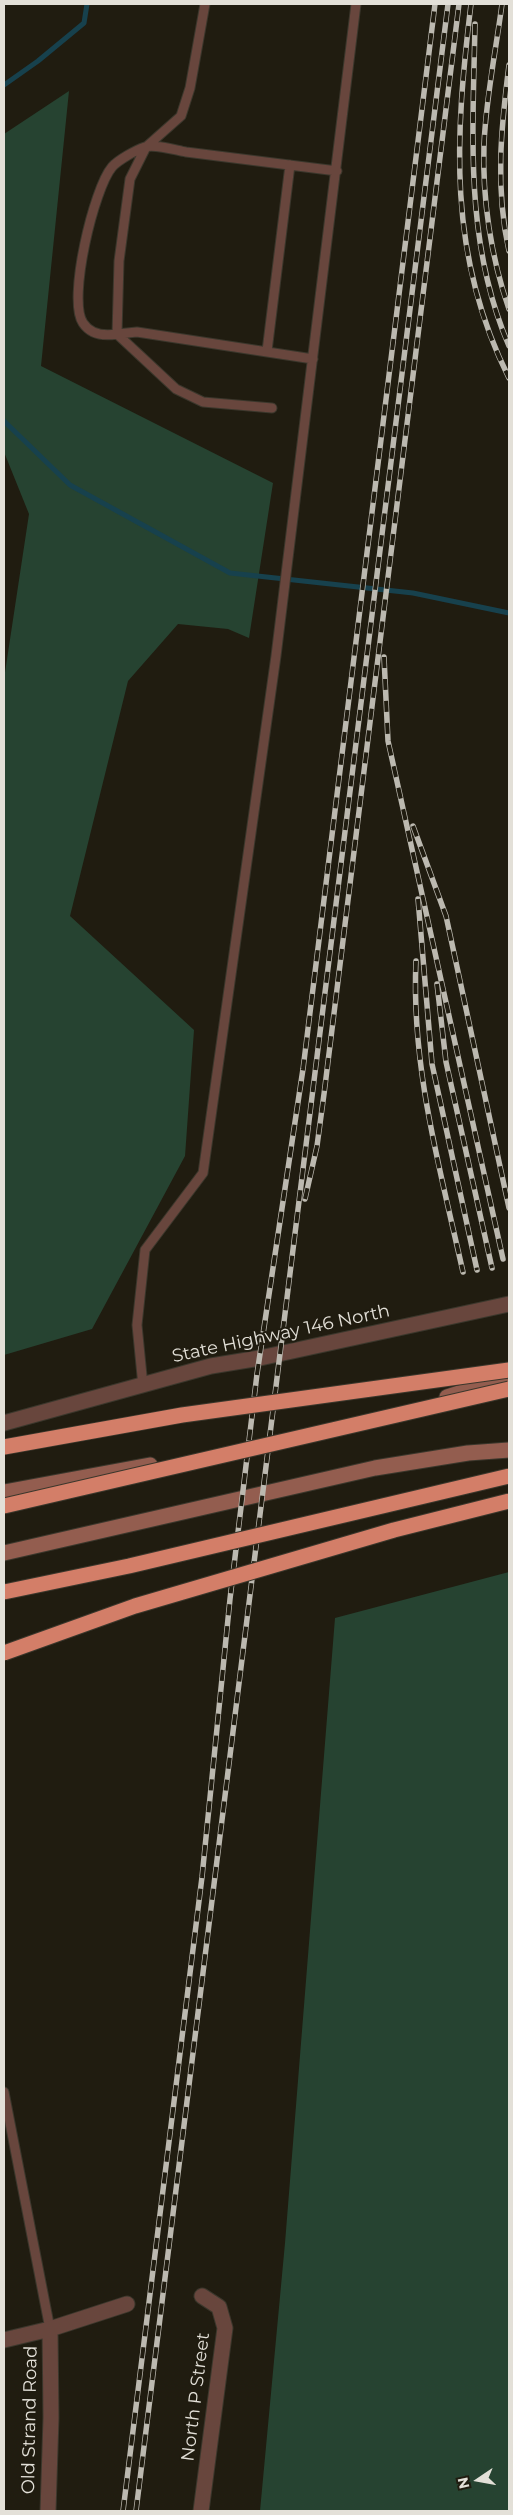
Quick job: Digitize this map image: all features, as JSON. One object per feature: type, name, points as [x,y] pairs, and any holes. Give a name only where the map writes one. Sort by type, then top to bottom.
[{"type":"highway","points":[[4,1447],[182,1415],[509,1370]]},
{"type":"highway","points":[[4,1506],[509,1389]]},
{"type":"highway","points":[[4,1592],[130,1566],[509,1476]]},
{"type":"highway","points":[[4,1653],[135,1606],[394,1530],[509,1501]]},
{"type":"main road","points":[[4,1492],[387,1418],[509,1377]]},
{"type":"main road","points":[[4,1552],[375,1468],[468,1453],[509,1450]]},
{"type":"street","name":"State Highway 146 North","points":[[4,1423],[211,1366],[260,1358],[509,1304]]},
{"type":"street","name":"North P Street","points":[[201,2511],[224,2328],[219,2307],[202,2296]]},
{"type":"street","points":[[4,2340],[50,2329],[128,2304]]},
{"type":"street","name":"Old Strand Road","points":[[48,2511],[51,2418],[50,2329]]},
{"type":"lane","points":[[205,4],[190,88],[181,116],[146,146],[113,166],[100,189],[88,225],[79,285],[79,311],[83,323],[92,332],[104,336],[137,332],[313,359]]},
{"type":"lane","points":[[143,1386],[137,1326],[145,1250],[203,1173],[276,656],[356,4]]},
{"type":"lane","points":[[146,146],[337,171]]},
{"type":"lane","points":[[146,146],[130,179],[119,261],[117,334],[176,389],[203,402],[272,408]]},
{"type":"lane","points":[[267,351],[290,165]]},
{"type":"lane","points":[[4,2092],[50,2329]]},
{"type":"green space","points":[[69,91],[41,366],[273,483],[249,638],[228,629],[178,624],[128,681],[70,916],[194,1030],[185,1156],[92,1329],[4,1355],[4,679],[29,514],[4,452],[4,134]]},
{"type":"green space","points":[[509,1572],[509,2511],[260,2511],[285,2243],[335,1618]]},
{"type":"waterway","points":[[4,85],[38,61],[84,23],[87,4]]},
{"type":"waterway","points":[[4,421],[70,485],[230,573],[413,593],[509,613]]},
{"type":"railway","points":[[123,2511],[202,1877],[230,1599],[257,1374],[303,1069],[435,4]]},
{"type":"railway","points":[[136,2511],[448,4]]},
{"type":"railway","points":[[305,1199],[317,1146],[324,1094],[459,4]]},
{"type":"railway","points":[[471,4],[461,101],[461,194],[466,240],[475,286],[489,332],[509,378]]},
{"type":"railway","points":[[502,4],[487,109],[484,165],[489,228],[497,269],[509,309]]},
{"type":"railway","points":[[475,24],[473,147],[478,227],[484,267],[495,307],[509,346]]},
{"type":"railway","points":[[509,65],[501,158],[502,204],[509,251]]},
{"type":"railway","points":[[384,657],[388,741],[503,1259]]},
{"type":"railway","points":[[413,826],[446,916],[509,1208]]},
{"type":"railway","points":[[418,899],[432,1064],[477,1270]]},
{"type":"railway","points":[[416,961],[418,1040],[423,1079],[429,1118],[463,1272]]},
{"type":"railway","points":[[437,984],[446,1062],[492,1268]]}]
